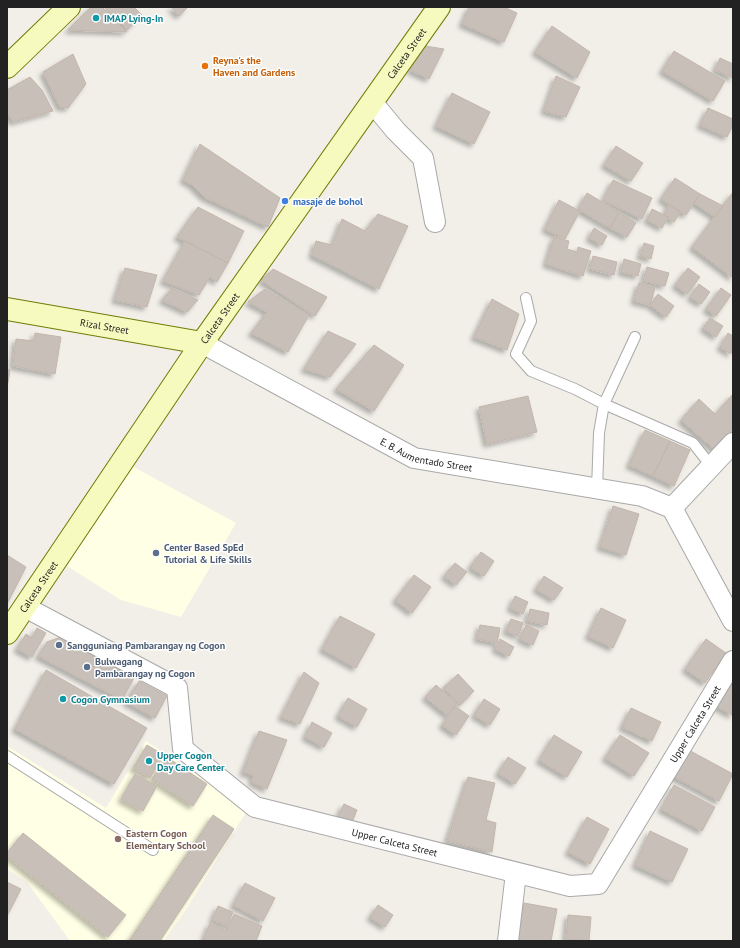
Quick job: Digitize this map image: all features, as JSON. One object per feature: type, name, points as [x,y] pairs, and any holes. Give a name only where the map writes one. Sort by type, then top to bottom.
[{"type":"main road","points":[[7,67],[69,7]]},
{"type":"main road","name":"Calceta Street","points":[[9,626],[25,607],[202,344],[439,7]]},
{"type":"main road","name":"Rizal Street","points":[[7,309],[202,344]]},
{"type":"street","points":[[372,102],[396,131],[423,158],[435,222]]},
{"type":"street","name":"E. B. Aumentado Street","points":[[202,344],[414,458],[642,496],[672,508]]},
{"type":"street","points":[[733,443],[672,508],[733,621]]},
{"type":"street","name":"Upper Calceta Street","points":[[25,607],[177,688],[182,749],[255,807],[570,886],[598,884],[733,661]]},
{"type":"street","points":[[508,941],[516,873]]},
{"type":"lane","points":[[526,298],[530,322],[516,354],[531,370],[693,443],[711,466]]},
{"type":"lane","points":[[597,489],[599,433],[604,404],[635,337]]},
{"type":"lane","points":[[7,756],[153,850]]},
{"type":"shaded area","points":[[132,466],[236,523],[181,617],[121,600],[67,566]]},
{"type":"shaded area","name":"Eastern Cogon Elementary School","points":[[146,741],[248,809],[187,908],[164,941],[70,941],[27,882],[7,869],[7,746],[106,808]]},
{"type":"building","name":"IMAP Lying-In","points":[[91,7],[102,7],[127,32],[68,30]]},
{"type":"building","points":[[104,7],[134,7],[142,15],[127,30]]},
{"type":"building","points":[[171,7],[188,7],[179,16]]},
{"type":"building","points":[[469,7],[504,7],[517,13],[504,42],[462,24]]},
{"type":"building","points":[[552,26],[590,52],[577,78],[535,52]]},
{"type":"building","points":[[425,46],[444,49],[429,79],[410,70]]},
{"type":"building","points":[[674,51],[725,81],[713,101],[662,71]]},
{"type":"building","points":[[73,54],[86,84],[68,108],[60,107],[43,72]]},
{"type":"building","points":[[720,58],[733,64],[733,78],[715,70]]},
{"type":"building","points":[[556,76],[580,87],[566,117],[544,111]]},
{"type":"building","points":[[30,77],[42,90],[53,111],[13,122],[7,112],[7,90]]},
{"type":"building","points":[[452,93],[490,112],[474,144],[436,126]]},
{"type":"building","points":[[708,108],[733,119],[733,125],[727,137],[700,125]]},
{"type":"building","points":[[200,144],[280,198],[268,227],[204,197],[191,184],[183,180]]},
{"type":"building","points":[[616,146],[643,163],[631,181],[604,165]]},
{"type":"building","points":[[675,178],[700,194],[686,215],[661,199]]},
{"type":"building","points":[[613,180],[652,198],[642,219],[603,200]]},
{"type":"building","points":[[733,192],[733,278],[692,247]]},
{"type":"building","points":[[587,193],[619,212],[610,228],[578,209]]},
{"type":"building","points":[[700,194],[723,206],[715,217],[694,203]]},
{"type":"building","points":[[559,200],[580,211],[565,239],[545,229]]},
{"type":"building","points":[[669,205],[680,212],[674,222],[664,215]]},
{"type":"building","points":[[198,207],[244,231],[228,263],[177,237]]},
{"type":"building","points":[[652,209],[668,217],[662,228],[647,220]]},
{"type":"building","points":[[619,212],[636,223],[627,237],[610,228]]},
{"type":"building","points":[[378,214],[408,226],[379,289],[312,255],[316,241],[332,245],[342,219],[365,231]]},
{"type":"building","points":[[594,228],[607,236],[602,245],[589,238]]},
{"type":"building","points":[[554,237],[569,241],[567,249],[577,252],[578,247],[591,251],[583,276],[546,264]]},
{"type":"building","points":[[185,241],[228,263],[217,282],[210,277],[199,295],[163,281]]},
{"type":"building","points":[[644,243],[654,246],[651,259],[640,256]]},
{"type":"building","points":[[593,256],[617,262],[614,275],[590,269]]},
{"type":"building","points":[[624,259],[641,264],[638,276],[621,272]]},
{"type":"building","points":[[647,267],[669,273],[665,286],[643,281]]},
{"type":"building","points":[[125,268],[157,275],[147,307],[115,300]]},
{"type":"building","points":[[688,268],[700,277],[687,294],[675,285]]},
{"type":"building","points":[[273,269],[327,297],[315,316],[261,280]]},
{"type":"building","points":[[639,283],[655,288],[650,305],[634,301]]},
{"type":"building","points":[[699,284],[710,292],[701,304],[690,297]]},
{"type":"building","points":[[172,288],[198,300],[187,312],[162,300]]},
{"type":"building","points":[[721,288],[731,295],[716,316],[706,309]]},
{"type":"building","points":[[265,289],[309,315],[288,352],[251,333],[267,312],[248,302]]},
{"type":"building","points":[[658,294],[674,306],[666,317],[650,305]]},
{"type":"building","points":[[492,299],[519,314],[507,350],[474,337]]},
{"type":"building","points":[[710,318],[723,326],[716,337],[703,328]]},
{"type":"building","points":[[328,331],[356,344],[330,377],[304,369]]},
{"type":"building","points":[[35,333],[61,337],[55,374],[13,366],[16,339],[34,341]]},
{"type":"building","points":[[728,333],[733,336],[731,354],[720,347]]},
{"type":"building","points":[[374,345],[404,365],[374,411],[336,389]]},
{"type":"building","points":[[7,369],[10,370],[7,388]]},
{"type":"building","points":[[733,394],[733,429],[715,450],[681,420],[699,399],[715,414]]},
{"type":"building","points":[[528,396],[537,432],[487,444],[479,407]]},
{"type":"building","points":[[645,430],[670,441],[653,476],[629,465]]},
{"type":"building","points":[[670,441],[690,450],[674,486],[653,476]]},
{"type":"building","points":[[613,506],[639,514],[626,555],[600,547]]},
{"type":"building","points":[[481,552],[494,561],[484,576],[470,567]]},
{"type":"building","points":[[7,555],[26,567],[7,604]]},
{"type":"building","points":[[455,563],[467,572],[456,585],[444,576]]},
{"type":"building","points":[[414,575],[431,587],[412,613],[395,600]]},
{"type":"building","points":[[544,576],[563,588],[554,600],[536,589]]},
{"type":"building","points":[[515,596],[528,602],[523,614],[510,608]]},
{"type":"building","points":[[601,608],[626,620],[613,648],[588,636]]},
{"type":"building","points":[[530,609],[549,613],[547,625],[527,621]]},
{"type":"building","points":[[340,616],[375,634],[356,668],[322,649]]},
{"type":"building","points":[[511,619],[523,623],[518,636],[506,631]]},
{"type":"building","points":[[480,625],[500,628],[497,643],[477,639]]},
{"type":"building","points":[[526,625],[539,631],[533,645],[520,639]]},
{"type":"building","points":[[37,628],[46,633],[32,657],[17,649],[26,634],[32,638]]},
{"type":"building","name":"Bulwagang Pambarangay ng Cogon","points":[[61,637],[134,678],[122,700],[38,656],[47,642]]},
{"type":"building","points":[[500,639],[514,647],[509,656],[495,649]]},
{"type":"building","points":[[706,639],[726,653],[705,683],[685,669]]},
{"type":"building","name":"Cogon Gymnasium","points":[[46,670],[147,728],[114,784],[15,729]]},
{"type":"building","points":[[304,672],[319,683],[300,724],[281,717]]},
{"type":"building","points":[[733,672],[733,714],[732,715],[714,705]]},
{"type":"building","points":[[458,674],[474,691],[460,705],[443,688]]},
{"type":"building","points":[[139,681],[167,696],[155,718],[126,702]]},
{"type":"building","points":[[436,685],[457,703],[447,715],[425,697]]},
{"type":"building","points":[[348,698],[367,709],[357,727],[338,716]]},
{"type":"building","points":[[484,699],[500,709],[490,725],[474,715]]},
{"type":"building","points":[[455,706],[469,716],[456,735],[442,725]]},
{"type":"building","points":[[631,708],[661,722],[652,741],[622,727]]},
{"type":"building","points":[[312,722],[332,733],[324,747],[305,737]]},
{"type":"building","points":[[259,731],[287,740],[267,789],[252,782],[253,775],[243,772]]},
{"type":"building","points":[[554,735],[582,752],[567,777],[539,760]]},
{"type":"building","points":[[620,735],[649,753],[634,776],[605,758]]},
{"type":"building","name":"Upper Cogon Day Care Center","points":[[147,745],[164,755],[150,778],[133,768]]},
{"type":"building","points":[[685,748],[733,774],[719,801],[671,775]]},
{"type":"building","points":[[167,757],[207,784],[193,806],[152,779]]},
{"type":"building","points":[[508,757],[526,768],[515,784],[498,773]]},
{"type":"building","points":[[135,774],[157,786],[143,811],[121,799]]},
{"type":"building","points":[[468,777],[495,783],[486,820],[496,823],[492,852],[447,841]]},
{"type":"building","points":[[674,785],[715,807],[702,831],[661,809]]},
{"type":"building","points":[[344,804],[357,810],[352,822],[338,816]]},
{"type":"building","points":[[213,815],[234,829],[160,941],[129,941]]},
{"type":"building","points":[[587,817],[609,829],[590,864],[568,852]]},
{"type":"building","points":[[650,831],[688,849],[672,882],[635,865]]},
{"type":"building","points":[[23,833],[126,915],[108,937],[7,856],[7,853]]},
{"type":"building","points":[[7,882],[21,889],[7,916]]},
{"type":"building","points":[[245,883],[275,898],[263,921],[233,905]]},
{"type":"building","points":[[524,903],[557,909],[551,941],[517,941]]},
{"type":"building","points":[[378,905],[393,915],[385,927],[370,917]]},
{"type":"building","points":[[218,906],[233,912],[227,926],[212,920]]},
{"type":"building","points":[[234,914],[262,926],[256,941],[211,941],[204,938],[210,923],[227,930]]},
{"type":"building","points":[[568,915],[591,917],[589,941],[566,939]]},
{"type":"place","name":"IMAP Lying-In","points":[[96,18]]},
{"type":"place","name":"Reyna's the Haven and Gardens","points":[[205,66]]},
{"type":"place","name":"masaje de bohol","points":[[285,201]]},
{"type":"place","name":"Center Based SpEd Tutorial & Life Skills","points":[[156,553]]},
{"type":"place","name":"Sangguniang Pambarangay ng Cogon","points":[[59,645]]},
{"type":"place","name":"Bulwagang Pambarangay ng Cogon","points":[[87,667]]},
{"type":"place","name":"Cogon Gymnasium","points":[[63,699]]},
{"type":"place","name":"Upper Cogon Day Care Center","points":[[149,761]]},
{"type":"place","name":"Eastern Cogon Elementary School","points":[[118,839]]}]
